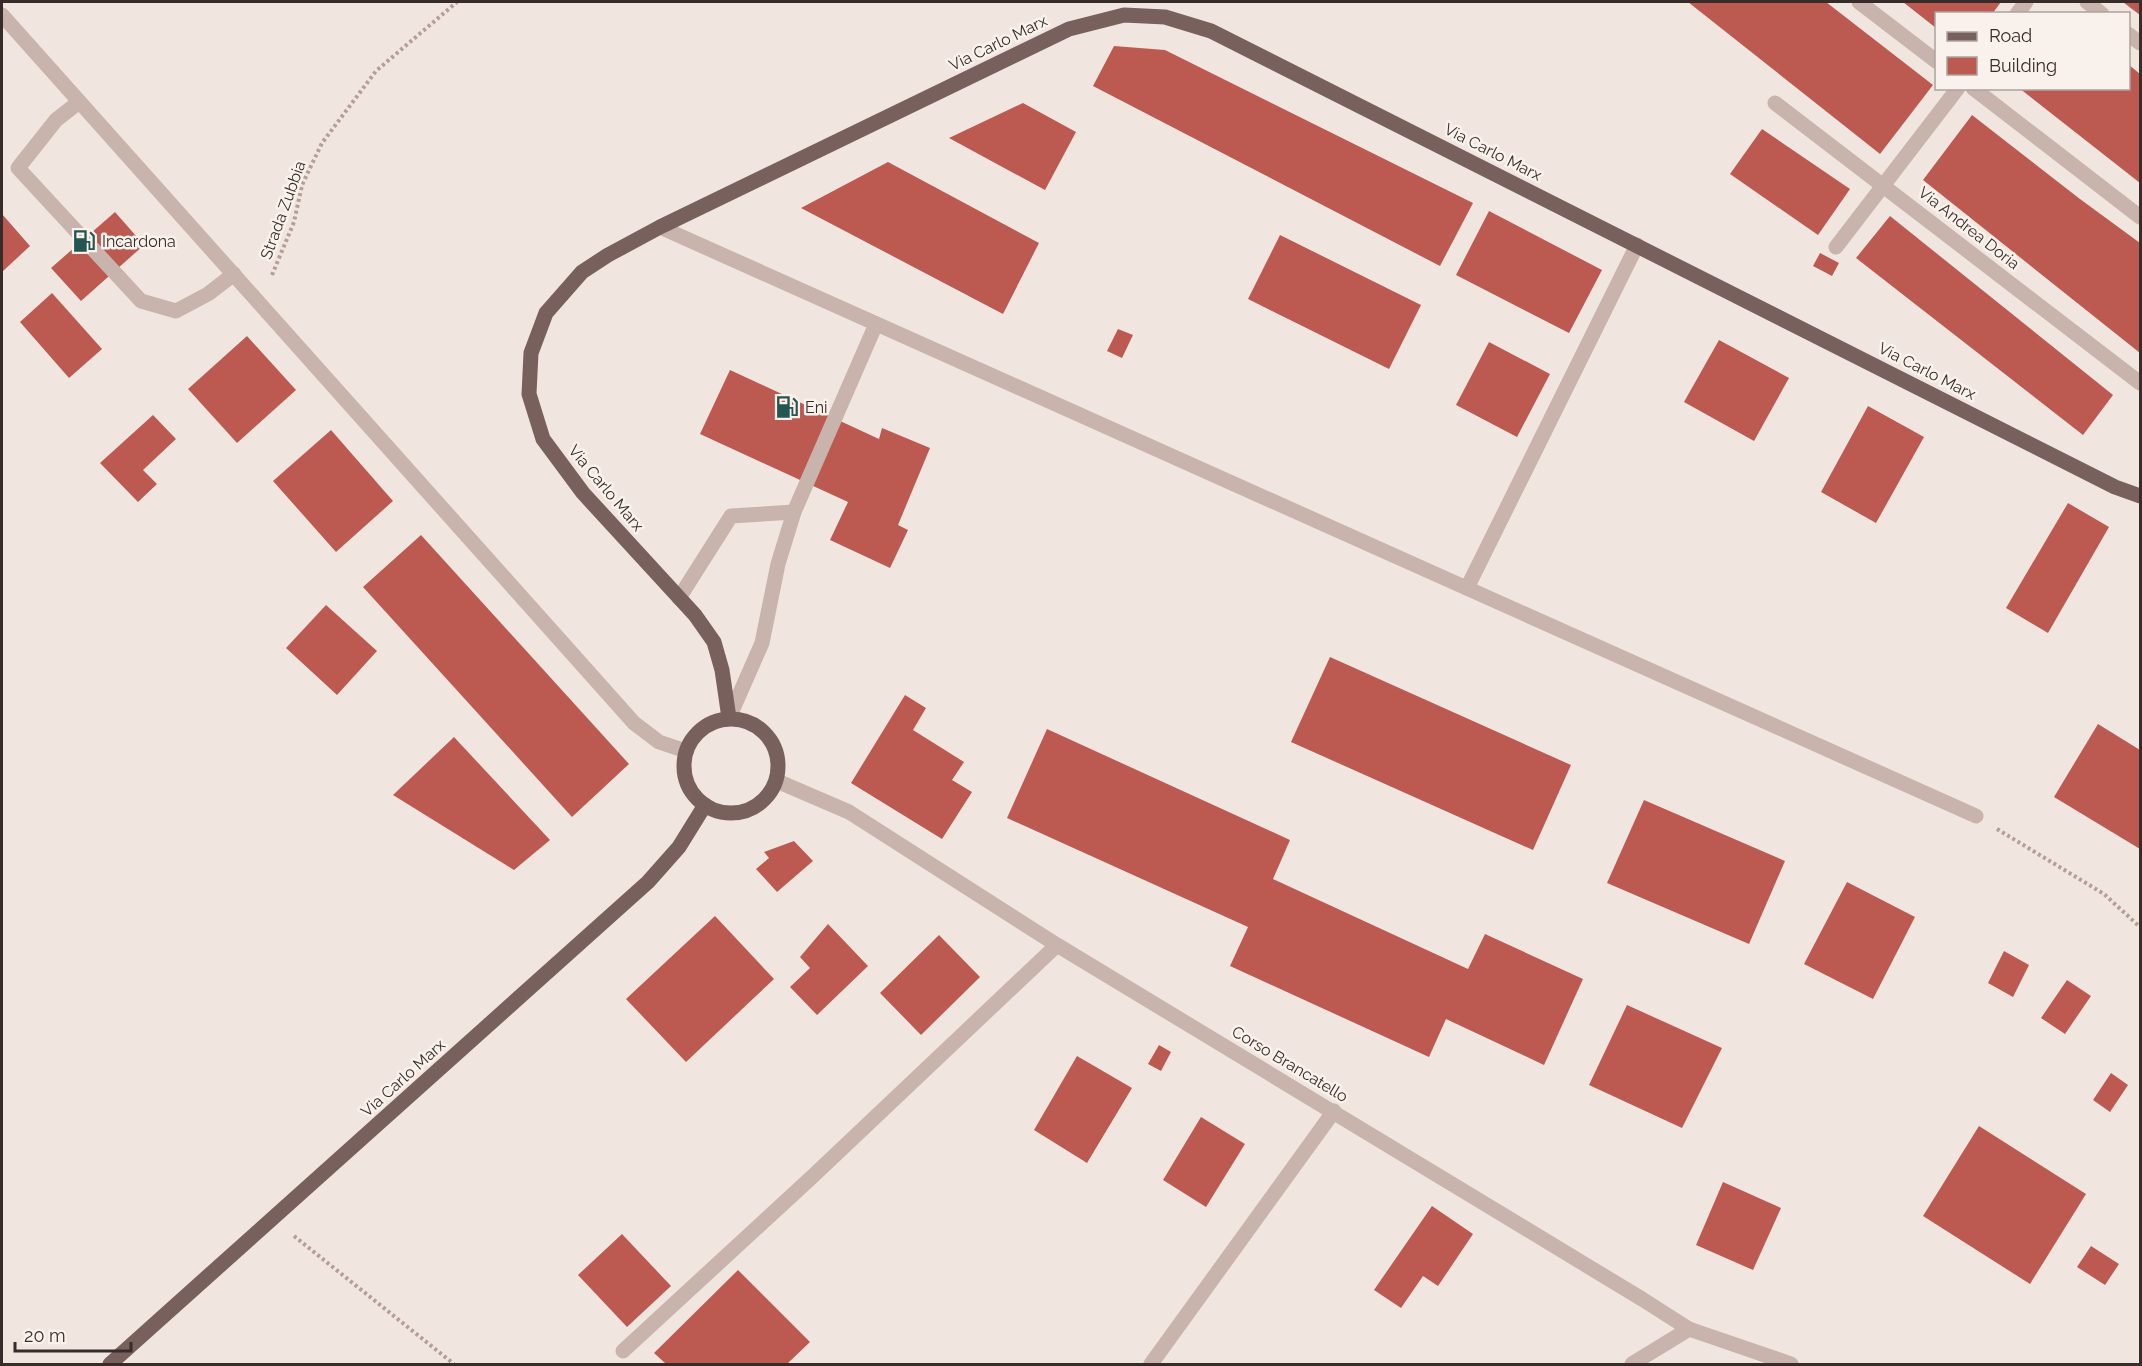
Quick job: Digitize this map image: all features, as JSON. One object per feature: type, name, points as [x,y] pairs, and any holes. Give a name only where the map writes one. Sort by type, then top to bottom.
[{"type":"main road","name":"Via Carlo Marx","points":[[729,718],[722,670],[714,642],[679,598],[583,493],[543,439],[529,394],[531,353],[546,313],[582,272],[660,227],[1068,28],[1124,15],[1165,17],[1211,31],[2115,487],[2140,496]]},
{"type":"main road","points":[[729,718],[742,719],[765,732],[773,742],[778,754],[779,768],[777,781],[770,794],[760,804],[747,811],[732,813],[718,812],[693,795],[686,781],[684,766],[686,751],[692,738],[702,728],[715,721],[729,718]]},
{"type":"main road","name":"Via Carlo Marx","points":[[110,1365],[648,882],[679,847],[705,805]]},
{"type":"street","points":[[1859,2],[1935,60]]},
{"type":"street","points":[[2086,2],[2099,12]]},
{"type":"street","points":[[2,15],[634,723],[659,742],[686,751]]},
{"type":"street","points":[[1836,247],[1956,90]]},
{"type":"street","points":[[1976,90],[2140,217]]},
{"type":"street","points":[[79,102],[56,120],[18,168],[141,301],[176,311],[208,294],[234,274]]},
{"type":"street","name":"Via Andrea Doria","points":[[1775,103],[2140,383]]},
{"type":"street","points":[[660,227],[1976,816]]},
{"type":"street","points":[[1467,588],[1637,245]]},
{"type":"street","points":[[729,718],[762,643],[778,564],[794,512],[876,324]]},
{"type":"street","points":[[679,598],[731,516],[794,512]]},
{"type":"street","name":"Corso Brancatello","points":[[777,781],[849,812],[1057,945],[1334,1111],[1689,1329],[1791,1365]]},
{"type":"street","points":[[623,1351],[813,1176],[1057,945]]},
{"type":"street","points":[[1151,1365],[1334,1111]]},
{"type":"street","points":[[1632,1365],[1689,1329]]},
{"type":"path","name":"Strada Zubbia","points":[[252,295],[272,275],[294,222],[302,184],[322,143],[376,71],[457,2]]},
{"type":"path","points":[[1976,816],[2104,894],[2140,927]]},
{"type":"path","points":[[273,1218],[454,1365]]},
{"type":"building","points":[[1688,2],[1826,2],[1933,85],[1880,154]]},
{"type":"building","points":[[1903,2],[2001,2],[1994,12],[1935,12],[1935,27]]},
{"type":"building","points":[[2123,2],[2140,2],[2140,15],[2132,9]]},
{"type":"building","points":[[1114,46],[1165,50],[1473,203],[1440,266],[1093,86]]},
{"type":"building","points":[[2130,66],[2140,74],[2140,183],[2022,90],[2130,90]]},
{"type":"building","points":[[1023,103],[1076,132],[1045,190],[949,138]]},
{"type":"building","points":[[1972,115],[2140,243],[2140,353],[1923,180]]},
{"type":"building","points":[[1762,129],[1850,189],[1818,235],[1730,174]]},
{"type":"building","points":[[888,162],[1039,243],[1003,314],[801,208]]},
{"type":"building","points":[[1489,211],[1602,270],[1569,333],[1456,275]]},
{"type":"building","points":[[115,212],[144,245],[81,301],[51,268]]},
{"type":"building","points":[[2,214],[30,246],[2,272]]},
{"type":"building","points":[[1890,216],[2113,395],[2083,435],[1856,258]]},
{"type":"building","points":[[1280,235],[1421,305],[1389,369],[1248,299]]},
{"type":"building","points":[[1820,253],[1839,263],[1832,276],[1813,266]]},
{"type":"building","points":[[52,293],[102,349],[69,378],[20,322]]},
{"type":"building","points":[[1118,329],[1133,335],[1122,358],[1107,351]]},
{"type":"building","points":[[247,336],[296,390],[237,443],[188,389]]},
{"type":"building","points":[[1719,340],[1789,378],[1754,441],[1684,402]]},
{"type":"building","points":[[1489,342],[1550,374],[1517,437],[1456,405]]},
{"type":"building","points":[[730,370],[879,439],[882,428],[930,448],[898,525],[908,530],[890,568],[830,540],[848,502],[700,434]]},
{"type":"building","points":[[1868,406],[1924,437],[1876,523],[1821,492]]},
{"type":"building","points":[[153,415],[176,439],[143,470],[157,484],[138,502],[100,463]]},
{"type":"building","points":[[331,430],[393,501],[336,552],[273,481]]},
{"type":"building","points":[[2068,503],[2109,527],[2048,633],[2006,608]]},
{"type":"building","points":[[421,535],[629,764],[572,817],[363,587]]},
{"type":"building","points":[[326,605],[377,651],[337,695],[286,648]]},
{"type":"building","points":[[1330,657],[1571,765],[1533,850],[1291,742]]},
{"type":"building","points":[[905,695],[926,708],[913,730],[964,762],[952,780],[972,792],[942,839],[851,783]]},
{"type":"building","points":[[2098,724],[2140,750],[2140,849],[2054,797]]},
{"type":"building","points":[[1047,729],[1290,840],[1273,879],[1468,969],[1485,934],[1583,979],[1544,1065],[1446,1019],[1429,1057],[1230,966],[1248,927],[1007,818]]},
{"type":"building","points":[[454,737],[550,840],[514,870],[393,795]]},
{"type":"building","points":[[1644,800],[1785,861],[1749,944],[1607,883]]},
{"type":"building","points":[[794,841],[813,861],[777,892],[756,869],[769,858],[764,852]]},
{"type":"building","points":[[1847,882],[1915,917],[1873,999],[1804,964]]},
{"type":"building","points":[[715,916],[774,979],[686,1062],[626,999]]},
{"type":"building","points":[[828,924],[868,966],[817,1015],[790,987],[810,968],[800,957]]},
{"type":"building","points":[[939,935],[980,977],[921,1035],[880,993]]},
{"type":"building","points":[[2004,951],[2029,965],[2013,997],[1988,983]]},
{"type":"building","points":[[2067,980],[2091,996],[2065,1034],[2041,1018]]},
{"type":"building","points":[[1627,1005],[1722,1048],[1682,1128],[1589,1085]]},
{"type":"building","points":[[1159,1045],[1171,1052],[1161,1071],[1148,1064]]},
{"type":"building","points":[[1077,1056],[1132,1088],[1087,1163],[1034,1130]]},
{"type":"building","points":[[2111,1073],[2128,1085],[2110,1112],[2093,1100]]},
{"type":"building","points":[[1201,1117],[1245,1144],[1206,1207],[1163,1180]]},
{"type":"building","points":[[1979,1126],[2086,1194],[2030,1284],[1923,1216]]},
{"type":"building","points":[[1723,1182],[1781,1208],[1753,1270],[1696,1245]]},
{"type":"building","points":[[1432,1206],[1473,1234],[1438,1286],[1423,1276],[1401,1308],[1374,1290]]},
{"type":"building","points":[[622,1234],[671,1286],[627,1327],[578,1275]]},
{"type":"building","points":[[2091,1246],[2119,1264],[2105,1285],[2077,1267]]},
{"type":"building","points":[[738,1270],[810,1342],[787,1364],[666,1364],[654,1353]]},
{"type":"place","name":"Incardona","points":[[84,241]]},
{"type":"place","name":"Eni","points":[[787,407]]}]
